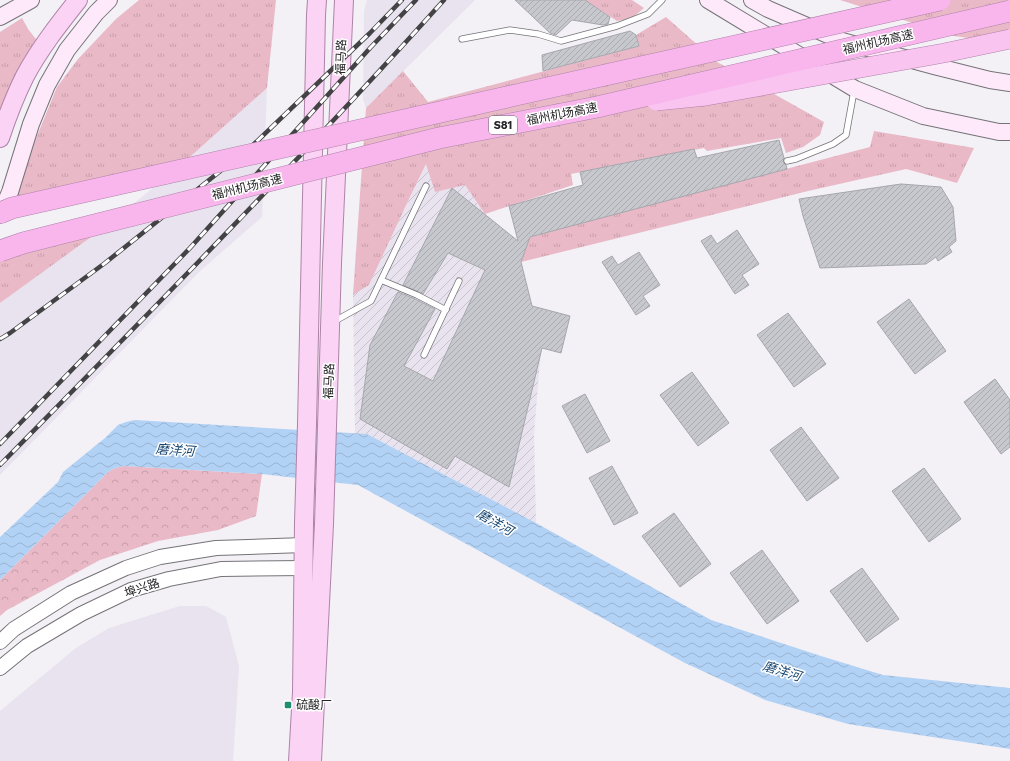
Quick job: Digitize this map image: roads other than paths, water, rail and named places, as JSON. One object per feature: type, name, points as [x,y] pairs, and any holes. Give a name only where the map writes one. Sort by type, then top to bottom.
[{"type":"highway","name":"S81","points":[[0,214],[12,208],[28,204],[940,0]]},
{"type":"highway","name":"福州机场高速","points":[[0,251],[23,243],[439,138],[597,107],[1010,11]]},
{"type":"highway","points":[[597,107],[706,96],[944,53],[1010,39]]},
{"type":"main road","points":[[0,17],[31,0]]},
{"type":"main road","points":[[0,138],[10,110],[26,75],[50,36],[78,0]]},
{"type":"main road","points":[[0,214],[10,192],[30,124],[47,85],[67,50],[96,13],[109,0]]},
{"type":"main road","name":"福马路","points":[[298,761],[302,692],[305,494],[317,0]]},
{"type":"main road","name":"福马路","points":[[312,761],[328,430],[344,0]]},
{"type":"main road","points":[[708,0],[855,89],[923,116],[999,132],[1010,132]]},
{"type":"main road","points":[[752,0],[768,9],[842,40],[990,80],[1010,82]]},
{"type":"street","name":"埠兴路","points":[[0,642],[14,629],[71,593],[126,568],[160,557],[216,548],[304,545]]},
{"type":"street","name":"埠兴路","points":[[0,668],[27,646],[82,614],[131,590],[169,579],[221,569],[304,568]]},
{"type":"lane","points":[[462,39],[510,30],[538,34],[561,42],[618,26],[648,14],[662,0]]},
{"type":"lane","points":[[787,161],[796,159],[833,144],[846,135],[855,89]]},
{"type":"lane","points":[[331,323],[371,301],[426,186]]},
{"type":"lane","points":[[381,280],[417,295],[446,310]]},
{"type":"lane","points":[[424,355],[459,281]]},
{"type":"water","name":"磨洋河","points":[[135,420],[367,434],[536,523],[711,620],[883,675],[1010,688],[1010,749],[848,724],[765,700],[685,663],[358,485],[262,474],[125,466],[118,467],[107,473],[0,580],[0,537],[58,482],[63,472],[105,438],[118,425]]},
{"type":"railway","points":[[0,339],[105,263],[253,145],[370,33],[402,0]]},
{"type":"railway","points":[[0,444],[190,248],[371,47],[416,0]]},
{"type":"railway","points":[[0,465],[169,293],[280,177],[444,0]]},
{"type":"place","name":"硫酸厂","points":[[288,705]]}]
